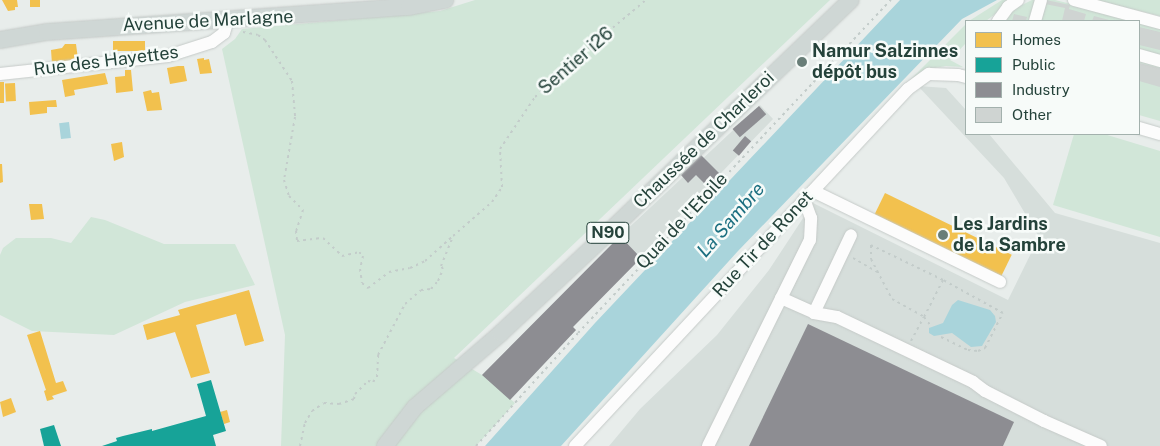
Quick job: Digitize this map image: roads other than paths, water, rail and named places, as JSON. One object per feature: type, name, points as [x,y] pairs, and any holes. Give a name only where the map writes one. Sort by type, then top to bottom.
[{"type":"main road","name":"Avenue de Marlagne","points":[[0,40],[47,32],[227,24],[410,7],[446,0]]},
{"type":"main road","name":"Chaussée de Charleroi","points":[[385,446],[415,407],[501,333],[851,0]]},
{"type":"street","points":[[999,20],[1008,7],[1018,0]]},
{"type":"street","points":[[1035,20],[1041,0]]},
{"type":"street","points":[[1074,0],[1160,23]]},
{"type":"street","name":"Rue des Hayettes","points":[[0,74],[168,56],[212,42],[227,24]]},
{"type":"street","points":[[1140,55],[1160,61]]},
{"type":"street","name":"Rue Tir de Ronet","points":[[575,446],[908,90],[929,74],[965,77]]},
{"type":"street","points":[[1140,128],[1160,134]]},
{"type":"street","points":[[708,446],[810,240],[809,195],[1000,282]]},
{"type":"street","points":[[814,313],[851,235]]},
{"type":"street","points":[[781,298],[814,313],[837,317],[1073,434],[1101,446]]},
{"type":"street","points":[[1068,446],[1073,434]]},
{"type":"water","name":"La Sambre","points":[[900,0],[997,0],[962,19],[738,251],[561,446],[485,446],[595,323]]},
{"type":"water","points":[[69,122],[71,138],[61,139],[59,123]]},
{"type":"water","points":[[958,300],[990,310],[995,316],[996,322],[982,346],[971,347],[952,333],[934,336],[929,333],[929,328],[943,323],[952,305]]},
{"type":"place","name":"Namur Salzinnes dépôt bus","points":[[802,62]]},
{"type":"place","name":"Les Jardins de la Sambre","points":[[943,235]]}]
